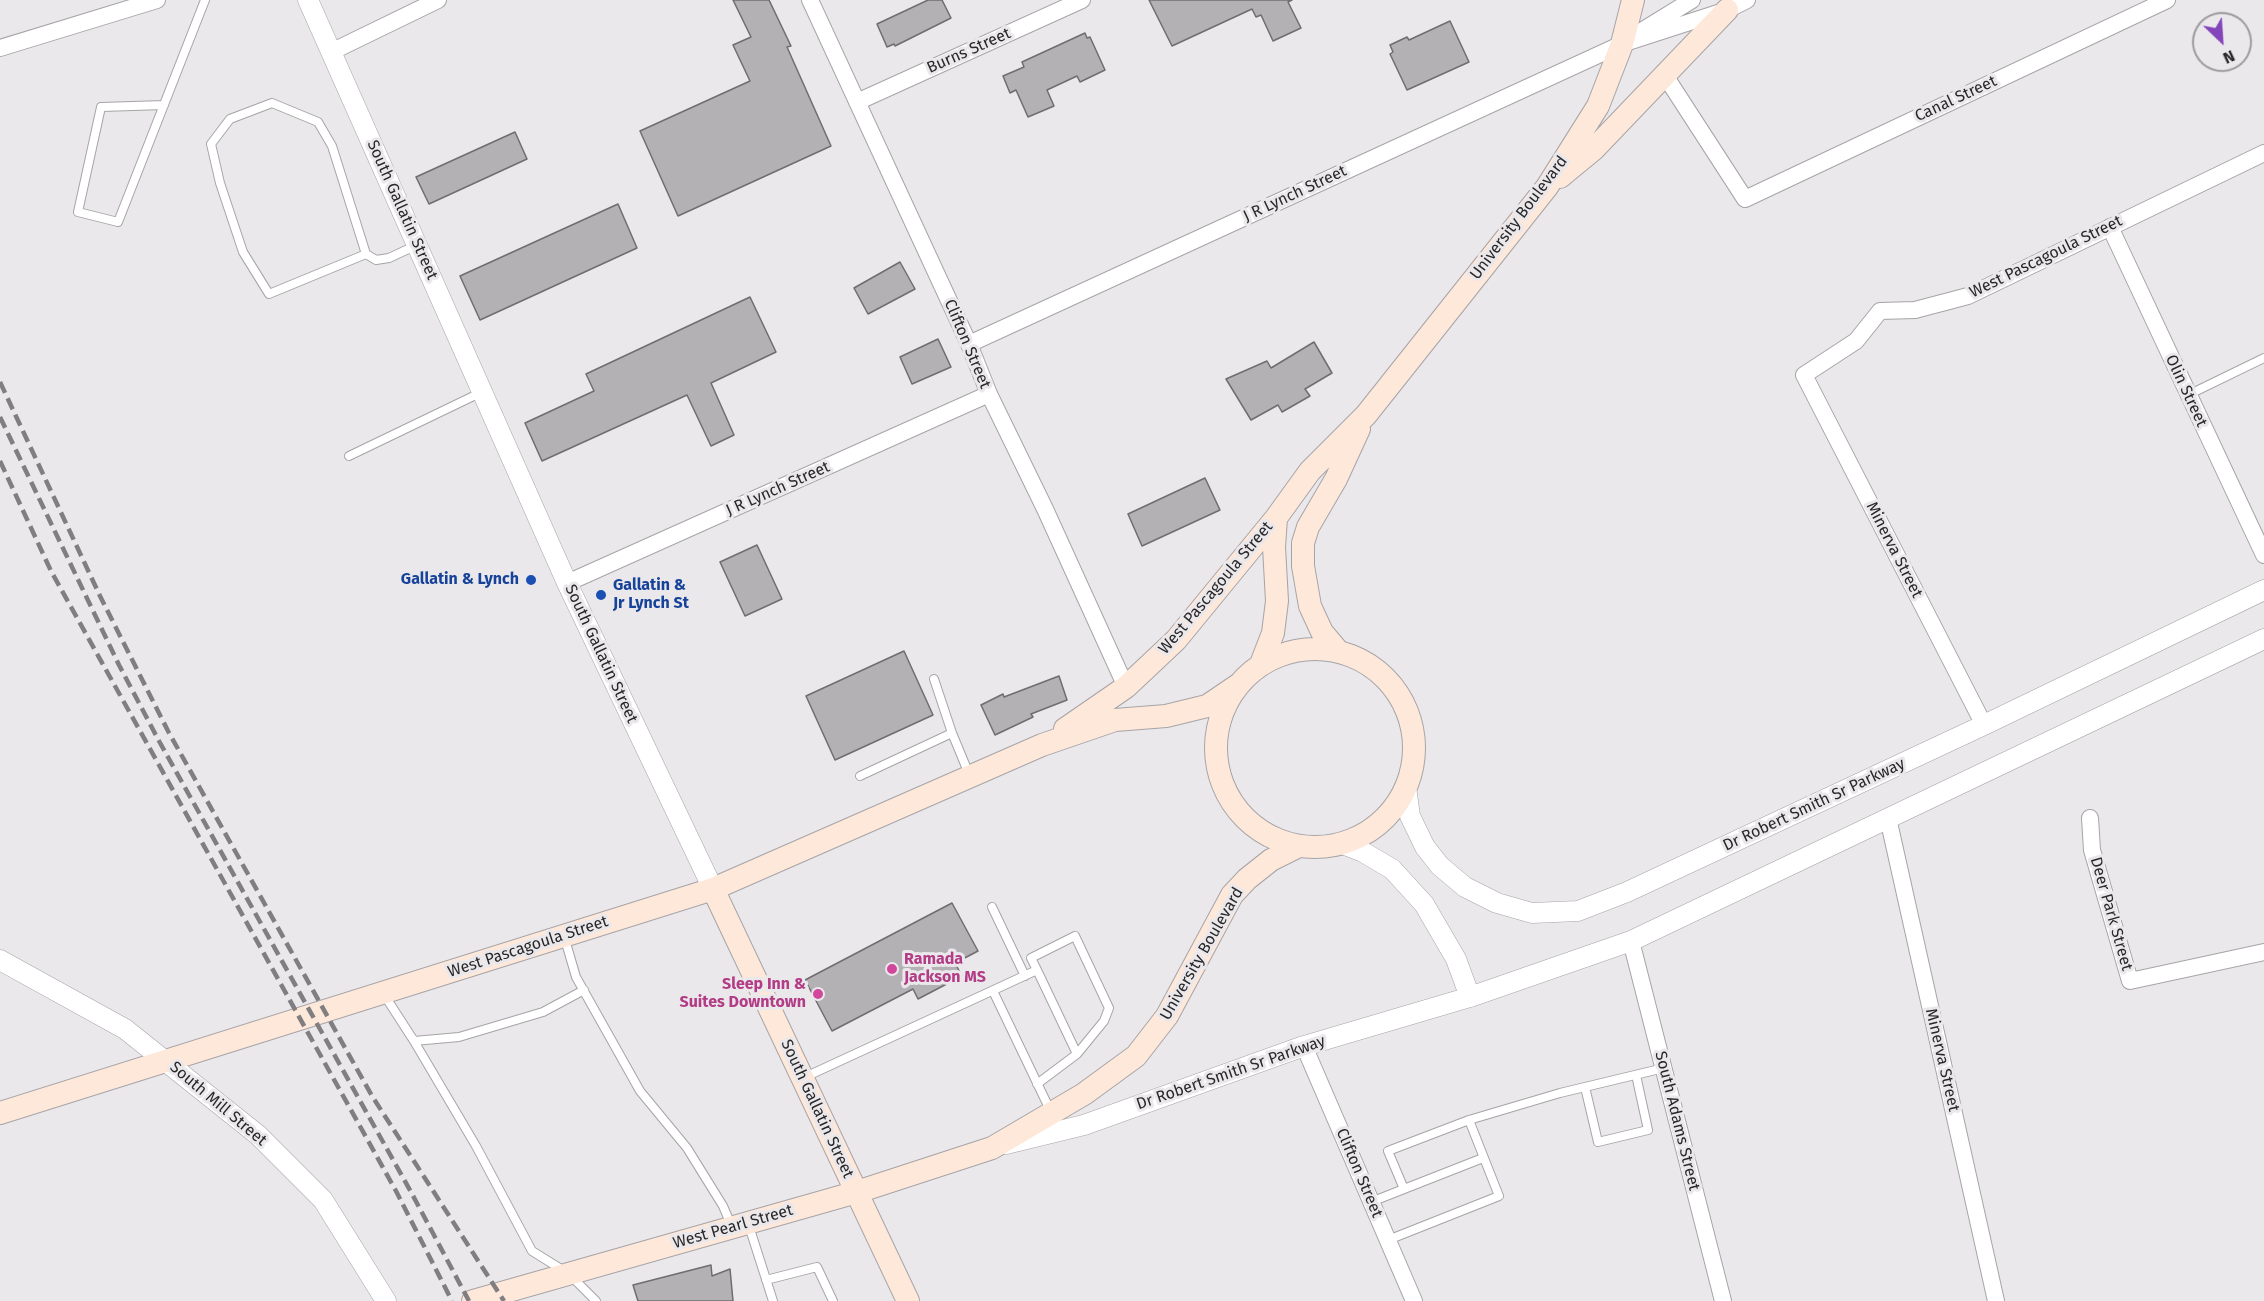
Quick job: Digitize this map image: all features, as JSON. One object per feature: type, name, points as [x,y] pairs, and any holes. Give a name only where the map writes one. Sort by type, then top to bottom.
[{"type":"main road","name":"University Boulevard","points":[[1276,518],[1310,471],[1366,415],[1547,187],[1598,106],[1622,44],[1633,0]]},
{"type":"main road","points":[[1547,187],[1594,149],[1727,10]]},
{"type":"main road","name":"University Boulevard","points":[[1338,651],[1322,632],[1310,606],[1303,566],[1303,543],[1308,527],[1336,479],[1366,415]]},
{"type":"main road","points":[[1261,664],[1274,633],[1277,601],[1274,547],[1276,518]]},
{"type":"main road","name":"West Pascagoula Street","points":[[1042,745],[1126,687],[1176,640],[1276,518]]},
{"type":"main road","points":[[1316,649],[1338,651],[1373,667],[1392,686],[1407,711],[1414,741],[1412,769],[1406,787],[1386,816],[1364,834],[1340,843],[1318,847],[1282,842],[1260,831],[1241,815],[1227,795],[1220,777],[1215,739],[1226,703],[1238,685],[1261,664],[1282,654],[1316,649]]},
{"type":"main road","name":"West Pascagoula Street","points":[[0,1113],[712,889],[1042,745],[1115,720],[1166,716],[1207,706],[1238,685]]},
{"type":"main road","name":"University Boulevard","points":[[992,1148],[1084,1094],[1136,1056],[1167,1016],[1232,896],[1247,879],[1271,860],[1299,846]]},
{"type":"main road","name":"South Gallatin Street","points":[[712,889],[908,1301]]},
{"type":"main road","name":"West Pearl Street","points":[[473,1301],[857,1192],[992,1148]]},
{"type":"street","points":[[0,48],[128,4],[157,0]]},
{"type":"street","name":"South Gallatin Street","points":[[308,0],[567,583],[712,889]]},
{"type":"street","points":[[332,52],[438,0]]},
{"type":"street","name":"Clifton Street","points":[[810,0],[969,344],[989,394],[1045,509],[1126,687]]},
{"type":"street","name":"Burns Street","points":[[857,102],[1082,0]]},
{"type":"street","name":"J R Lynch Street","points":[[1622,44],[1692,0]]},
{"type":"street","name":"J R Lynch Street","points":[[969,344],[1622,44],[1727,10],[1748,0]]},
{"type":"street","name":"Canal Street","points":[[1666,76],[1745,199],[2167,0]]},
{"type":"street","name":"West Pascagoula Street","points":[[1804,375],[1856,341],[1880,311],[1915,310],[1968,296],[2264,153]]},
{"type":"street","name":"Olin Street","points":[[2109,227],[2264,555]]},
{"type":"street","name":"Minerva Street","points":[[1804,375],[1984,725]]},
{"type":"street","name":"J R Lynch Street","points":[[567,583],[989,394]]},
{"type":"street","name":"Dr Robert Smith Sr Parkway","points":[[1406,787],[1410,816],[1425,847],[1440,866],[1465,887],[1497,903],[1532,913],[1578,911],[1627,892],[1984,725],[2264,590]]},
{"type":"street","name":"Dr Robert Smith Sr Parkway","points":[[992,1148],[1084,1125],[1304,1046],[1470,997],[1632,941],[2264,639]]},
{"type":"street","name":"Minerva Street","points":[[1888,818],[1996,1301]]},
{"type":"street","name":"Deer Park Street","points":[[2090,818],[2092,850],[2130,981],[2264,952]]},
{"type":"street","points":[[1340,843],[1363,852],[1392,870],[1424,904],[1456,959],[1470,997]]},
{"type":"street","name":"South Adams Street","points":[[1632,941],[1722,1301]]},
{"type":"street","name":"South Mill Street","points":[[0,960],[125,1029],[258,1135],[323,1200],[386,1301]]},
{"type":"street","name":"Clifton Street","points":[[1304,1046],[1414,1301]]},
{"type":"lane","points":[[164,105],[101,107],[78,212],[118,222],[206,0]]},
{"type":"lane","points":[[366,254],[269,294],[243,252],[215,163],[211,144],[230,119],[272,103],[318,122],[332,146],[366,254],[376,260],[389,258],[417,245]]},
{"type":"lane","points":[[2188,395],[2264,358]]},
{"type":"lane","points":[[349,456],[483,392]]},
{"type":"lane","points":[[934,678],[952,733],[970,777]]},
{"type":"lane","points":[[860,776],[952,733]]},
{"type":"lane","points":[[992,907],[1025,976]]},
{"type":"lane","points":[[563,936],[576,977],[640,1091],[687,1148],[723,1206],[740,1225],[766,1280],[773,1301]]},
{"type":"lane","points":[[1037,1084],[1077,1054],[1104,1021],[1109,1008],[1075,936],[1031,958],[1077,1054]]},
{"type":"lane","points":[[802,1078],[1037,970]]},
{"type":"lane","points":[[414,1041],[459,1037],[543,1012],[584,990]]},
{"type":"lane","points":[[993,991],[1051,1113]]},
{"type":"lane","points":[[383,993],[476,1146],[532,1251],[569,1274],[596,1301]]},
{"type":"lane","points":[[1404,1189],[1388,1151],[1469,1120],[1585,1087],[1664,1068]]},
{"type":"lane","points":[[1585,1087],[1598,1142],[1638,1133],[1648,1130],[1635,1075]]},
{"type":"lane","points":[[1388,1240],[1499,1196],[1469,1120]]},
{"type":"lane","points":[[1371,1202],[1483,1158]]},
{"type":"lane","points":[[766,1280],[818,1267],[833,1301]]},
{"type":"building","points":[[733,0],[769,0],[791,46],[787,47],[831,146],[678,216],[640,131],[750,81],[733,45],[751,37]]},
{"type":"building","points":[[928,0],[942,0],[951,18],[895,46],[894,44],[887,47],[877,24]]},
{"type":"building","points":[[1149,0],[1292,0],[1288,2],[1301,28],[1273,41],[1261,15],[1256,17],[1252,9],[1172,46]]},
{"type":"building","points":[[1450,21],[1469,62],[1407,90],[1390,54],[1393,52],[1390,45],[1407,37],[1409,40]]},
{"type":"building","points":[[1085,33],[1087,38],[1090,37],[1105,70],[1080,82],[1077,76],[1047,90],[1054,106],[1028,117],[1016,90],[1010,93],[1003,76],[1024,67],[1022,62]]},
{"type":"building","points":[[515,132],[527,159],[429,204],[416,177]]},
{"type":"building","points":[[618,204],[637,248],[480,320],[460,276]]},
{"type":"building","points":[[900,262],[915,289],[868,314],[854,288]]},
{"type":"building","points":[[750,297],[776,352],[711,383],[734,435],[711,446],[687,395],[542,461],[525,423],[594,391],[586,374]]},
{"type":"building","points":[[938,339],[951,367],[912,384],[900,357]]},
{"type":"building","points":[[1314,342],[1332,373],[1305,389],[1310,396],[1282,412],[1278,405],[1251,420],[1226,379],[1267,361],[1271,368]]},
{"type":"building","points":[[1205,478],[1220,510],[1142,546],[1128,514]]},
{"type":"building","points":[[757,545],[782,599],[745,616],[720,562]]},
{"type":"building","points":[[904,651],[933,715],[835,760],[806,696]]},
{"type":"building","points":[[1059,676],[1067,700],[1031,714],[1033,717],[995,735],[981,705],[1003,694],[1004,697]]},
{"type":"building","name":"Ramada Jackson MS","points":[[952,903],[978,951],[955,963],[962,976],[918,999],[913,989],[832,1031],[805,980]]},
{"type":"building","points":[[711,1265],[712,1276],[730,1269],[733,1301],[638,1301],[633,1285]]},
{"type":"railway","points":[[0,382],[100,596],[168,731],[372,1096],[504,1301]]},
{"type":"railway","points":[[0,417],[119,665],[159,741],[411,1192],[469,1301]]},
{"type":"railway","points":[[0,461],[51,571],[396,1191],[452,1301]]},
{"type":"place","name":"Gallatin & Lynch","points":[[531,580]]},
{"type":"place","name":"Gallatin & Jr Lynch St","points":[[601,595]]},
{"type":"place","name":"Ramada Jackson MS","points":[[892,969]]},
{"type":"place","name":"Sleep Inn & Suites Downtown","points":[[818,994]]}]
